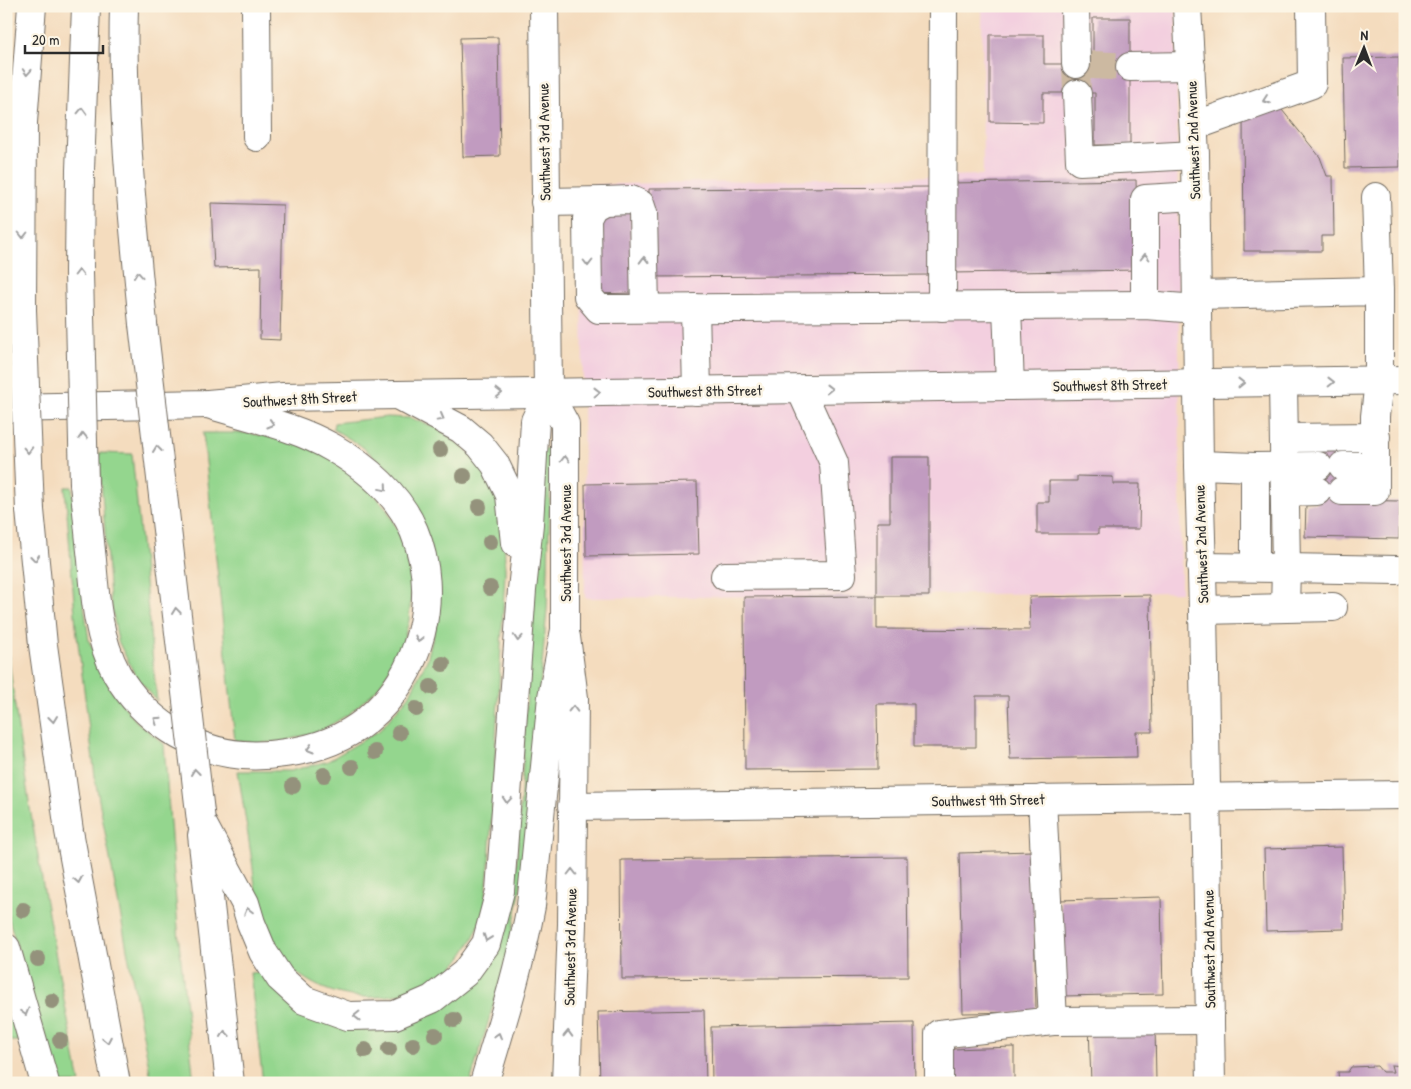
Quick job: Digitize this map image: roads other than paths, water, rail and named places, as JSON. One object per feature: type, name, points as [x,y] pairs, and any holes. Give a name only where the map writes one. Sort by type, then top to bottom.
[{"type":"main road","points":[[32,6],[23,122],[22,290],[30,510],[43,645],[60,768],[91,954],[116,1083]]},
{"type":"main road","points":[[86,6],[80,170],[79,273],[84,484],[96,609],[105,645],[117,673],[133,698],[151,717],[180,736],[208,749],[242,755],[270,755],[304,751],[338,740],[367,720],[398,687],[418,645],[426,605],[425,575],[424,565],[413,530],[397,503],[378,481],[334,448],[283,427],[208,404]]},
{"type":"main road","points":[[124,6],[126,138],[143,324],[230,1083]]},
{"type":"main road","points":[[256,6],[257,137]]},
{"type":"main road","name":"Southwest 3rd Avenue","points":[[544,6],[548,393],[565,424],[566,630],[574,698],[572,924],[566,1083]]},
{"type":"main road","points":[[942,6],[942,307]]},
{"type":"main road","points":[[1075,6],[1076,64]]},
{"type":"main road","name":"Southwest 2nd Avenue","points":[[1187,6],[1196,196],[1199,465],[1204,610],[1211,1083]]},
{"type":"main road","points":[[1194,126],[1312,84],[1311,6]]},
{"type":"main road","points":[[1130,67],[1191,66]]},
{"type":"main road","points":[[1077,94],[1080,160],[1195,155]]},
{"type":"main road","points":[[1145,305],[1145,199],[1196,196]]},
{"type":"main road","points":[[1199,465],[1255,467],[1285,479],[1330,479],[1375,490],[1376,416],[1392,381],[1379,291],[1376,198]]},
{"type":"main road","points":[[545,202],[631,200],[640,204],[644,213],[645,308]]},
{"type":"main road","points":[[604,201],[594,206],[588,218],[588,296],[599,309],[1145,305],[1379,291]]},
{"type":"main road","points":[[1008,307],[1010,386]]},
{"type":"main road","points":[[695,308],[698,391]]},
{"type":"main road","name":"Southwest 8th Street","points":[[6,408],[208,404],[283,397],[1392,381]]},
{"type":"main road","points":[[1283,383],[1285,607]]},
{"type":"main road","points":[[725,576],[842,575],[834,463],[801,390]]},
{"type":"main road","points":[[201,821],[245,903],[263,952],[280,978],[304,1000],[348,1016],[395,1015],[432,999],[466,973],[486,944],[500,891],[522,590],[529,524],[535,421],[548,393]]},
{"type":"main road","points":[[398,395],[461,429],[480,445],[495,464],[510,495],[522,590]]},
{"type":"main road","points":[[1284,438],[1376,437]]},
{"type":"main road","points":[[1255,467],[1256,567]]},
{"type":"main road","points":[[1202,567],[1397,570]]},
{"type":"main road","points":[[1204,610],[1333,606]]},
{"type":"main road","points":[[484,1083],[525,940],[531,906],[552,697],[566,630]]},
{"type":"main road","name":"Southwest 9th Street","points":[[572,806],[1405,795]]},
{"type":"main road","points":[[1042,799],[1053,1021]]},
{"type":"main road","points":[[6,948],[46,1083]]},
{"type":"main road","points":[[939,1083],[939,1034],[1053,1021],[1210,1020]]},
{"type":"tunnel","points":[[1077,94],[1076,64],[1130,67]]}]
